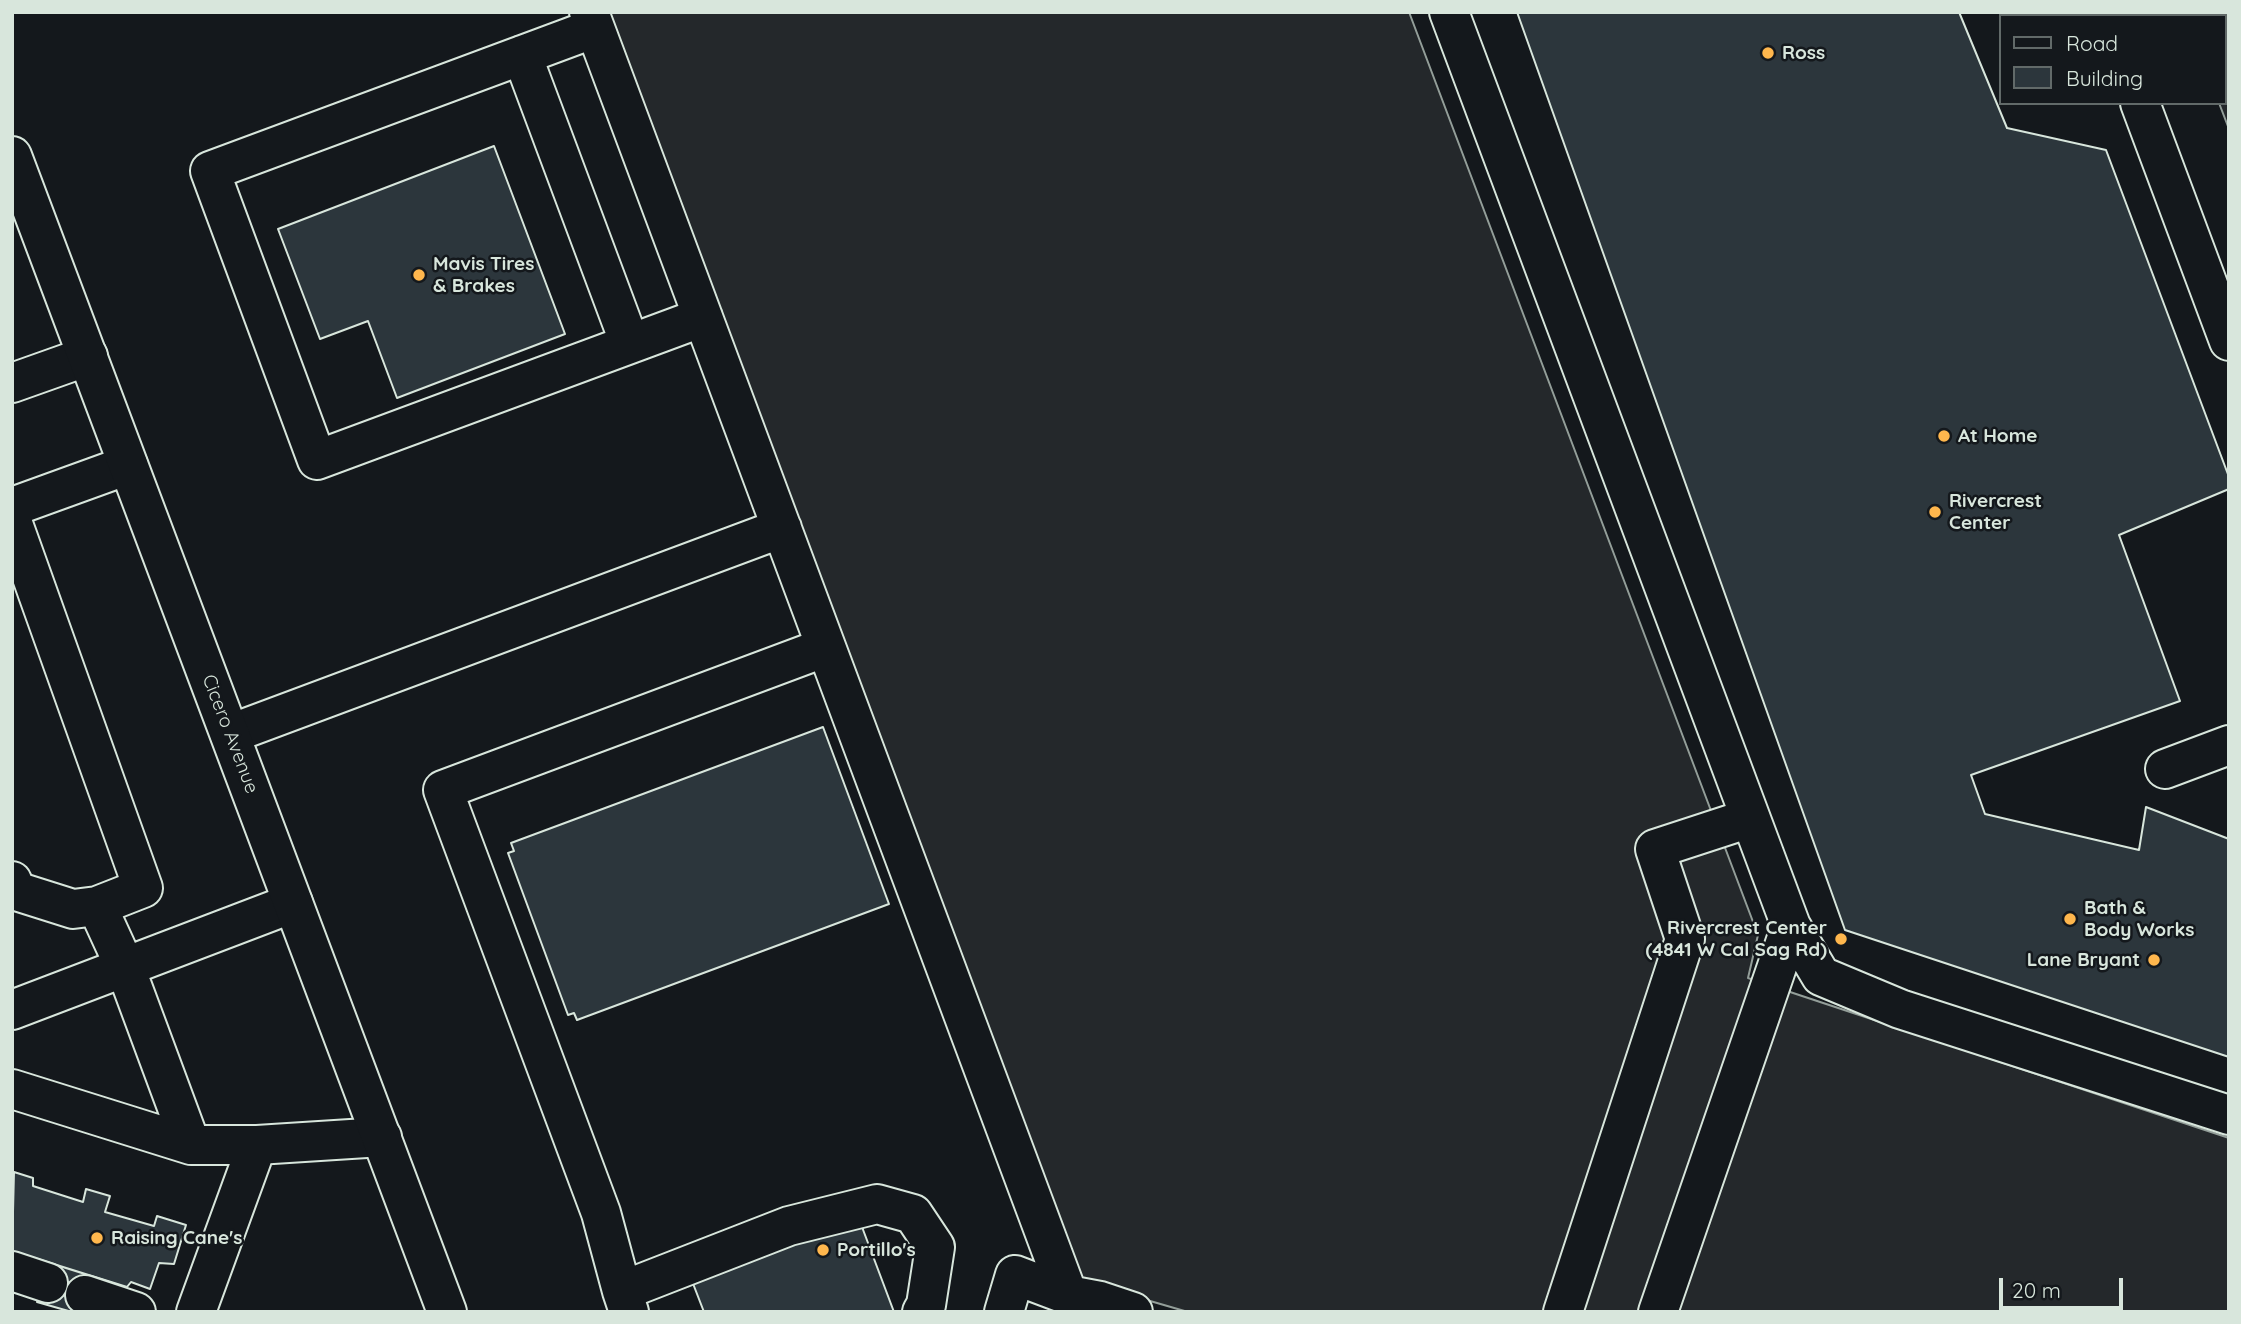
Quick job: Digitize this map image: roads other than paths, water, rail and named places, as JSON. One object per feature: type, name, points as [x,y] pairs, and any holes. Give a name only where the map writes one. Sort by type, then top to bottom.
[{"type":"main road","points":[[1449,12],[1791,926],[1821,976],[1900,1009],[2229,1115]]},
{"type":"main road","points":[[703,317],[317,460],[209,172],[522,55],[592,20],[782,528],[1068,1295]]},
{"type":"main road","points":[[522,55],[629,344]]},
{"type":"main road","points":[[2141,105],[2229,341]]},
{"type":"main road","name":"Cicero Avenue","points":[[12,156],[447,1312]]},
{"type":"main road","points":[[12,383],[88,356]]},
{"type":"main road","points":[[12,507],[128,465]]},
{"type":"main road","points":[[12,521],[143,888],[97,906],[73,909],[16,891],[12,881]]},
{"type":"main road","points":[[230,734],[782,528]]},
{"type":"main road","points":[[826,647],[443,790],[601,1213],[625,1302],[789,1226],[877,1204],[913,1214],[935,1247],[926,1305],[922,1312]]},
{"type":"main road","points":[[2165,769],[2229,745]]},
{"type":"main road","points":[[1563,1312],[1685,939],[1655,849],[1750,818]]},
{"type":"main road","points":[[12,1010],[293,903]]},
{"type":"main road","points":[[97,906],[125,967],[191,1145]]},
{"type":"main road","points":[[1658,1312],[1791,926]]},
{"type":"main road","points":[[12,1089],[191,1145],[382,1137]]},
{"type":"main road","points":[[196,1312],[257,1144]]},
{"type":"main road","points":[[422,1312],[426,1256]]},
{"type":"main road","points":[[12,1271],[48,1283]]},
{"type":"main road","points":[[1004,1312],[1015,1275],[1068,1295],[1100,1301],[1133,1312]]},
{"type":"main road","points":[[85,1295],[136,1312]]},
{"type":"place","name":"Ross","points":[[1768,53]]},
{"type":"place","name":"Mavis Tires & Brakes","points":[[419,275]]},
{"type":"place","name":"At Home","points":[[1944,436]]},
{"type":"place","name":"Rivercrest Center","points":[[1935,512]]},
{"type":"place","name":"Bath & Body Works","points":[[2070,919]]},
{"type":"place","name":"Rivercrest Center (4841 W Cal Sag Rd)","points":[[1841,939]]},
{"type":"place","name":"Lane Bryant","points":[[2154,960]]},
{"type":"place","name":"Raising Cane's","points":[[97,1238]]},
{"type":"place","name":"Portillo's","points":[[823,1250]]}]
